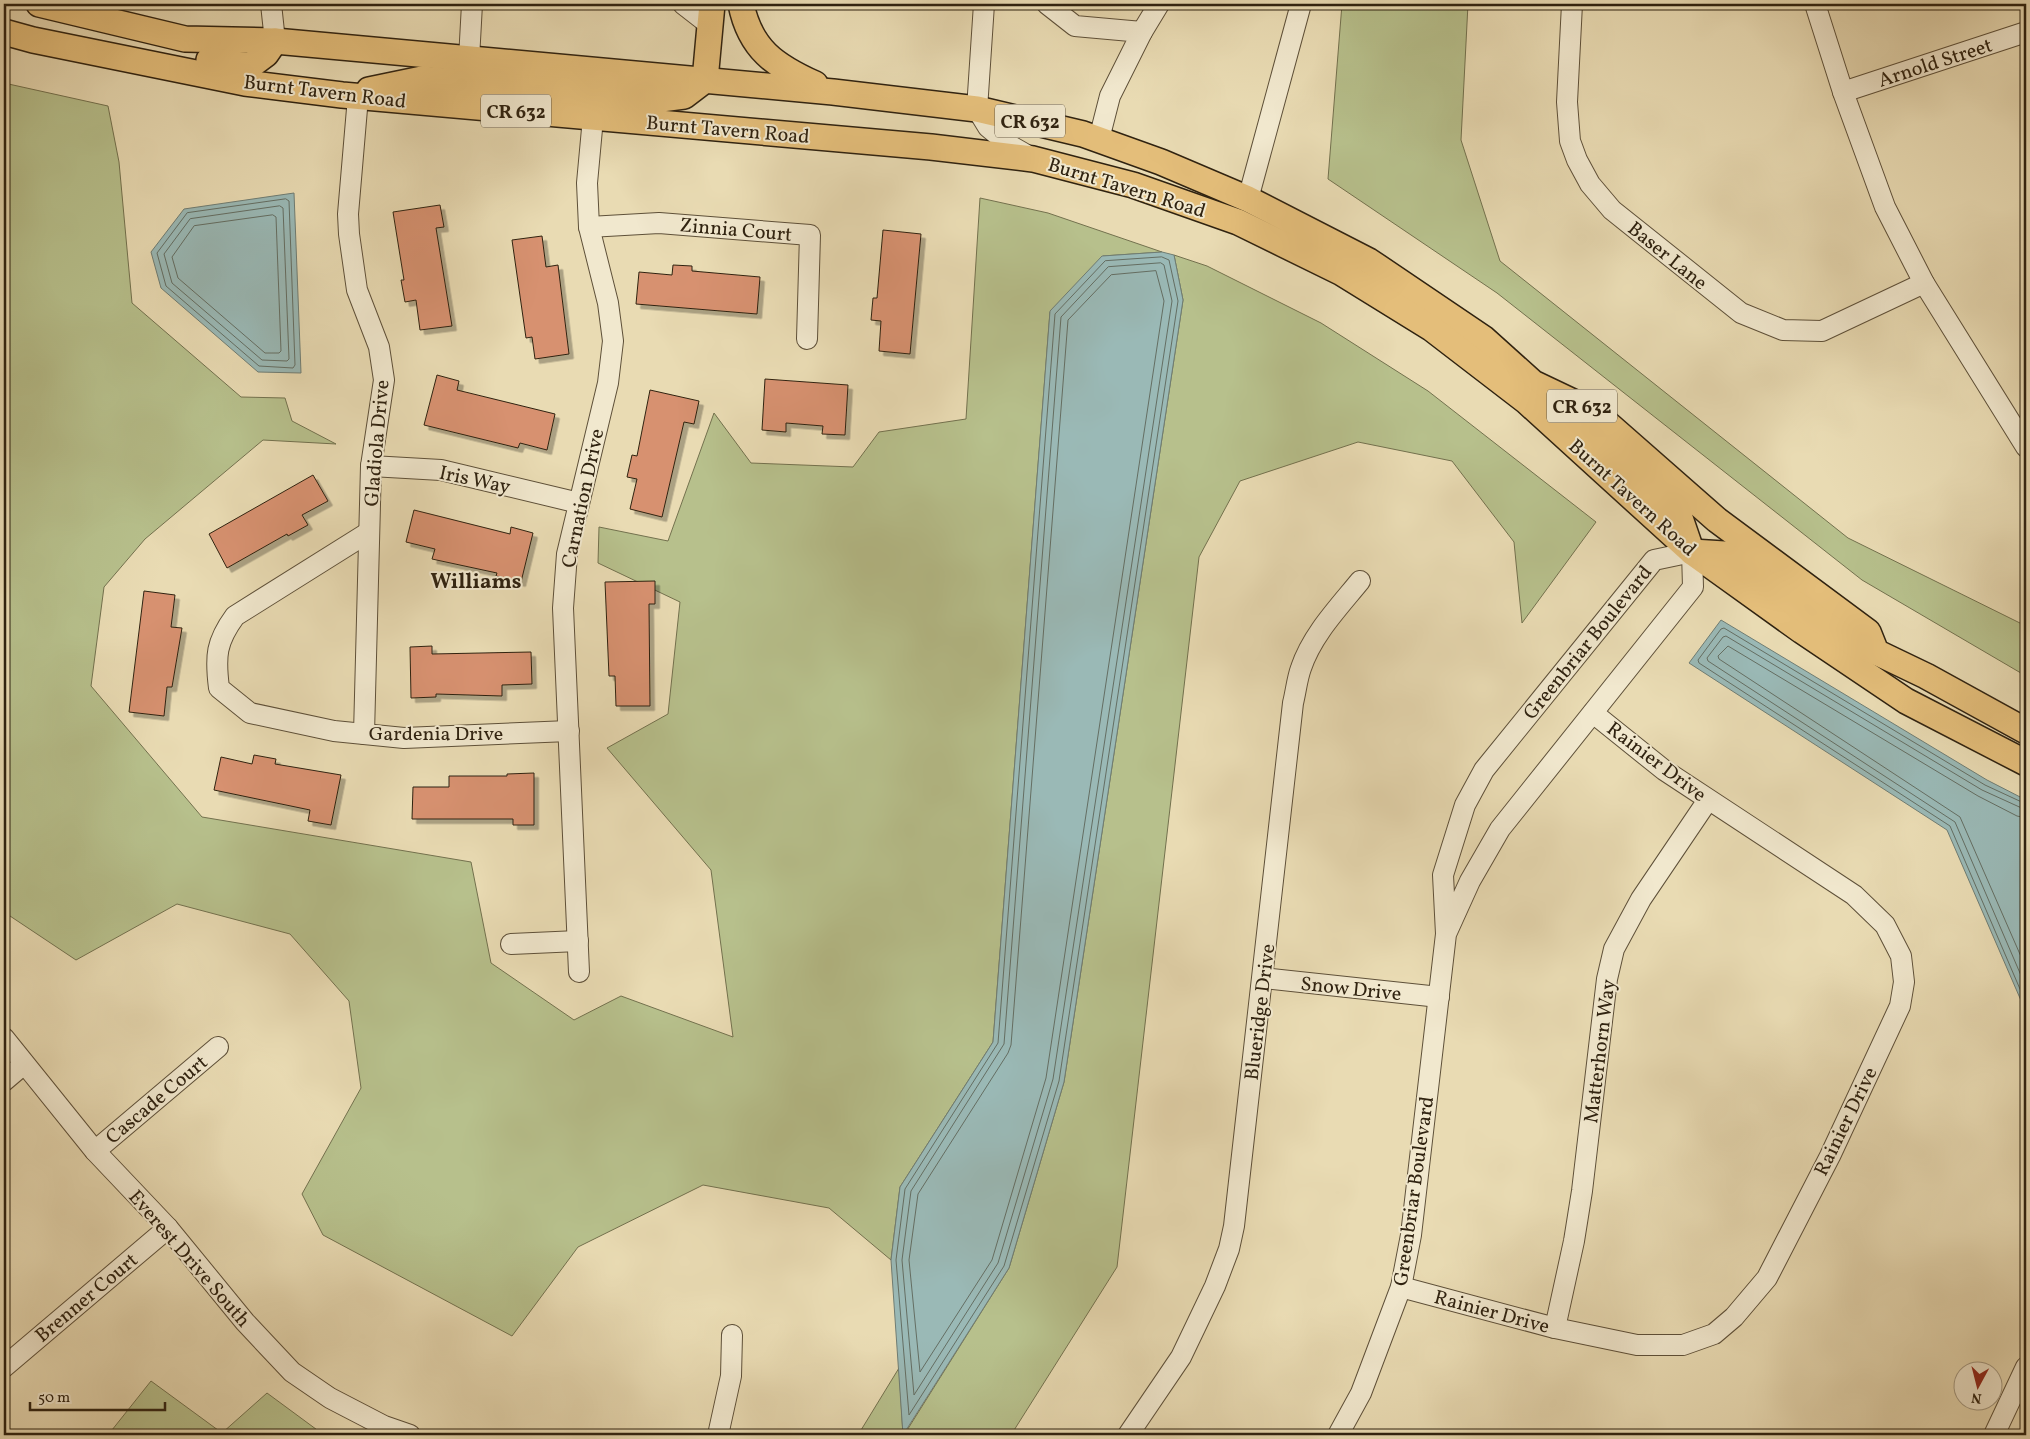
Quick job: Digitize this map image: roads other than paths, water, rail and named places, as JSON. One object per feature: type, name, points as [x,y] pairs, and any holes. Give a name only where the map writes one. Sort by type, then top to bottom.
[{"type":"main road","name":"Burnt Tavern Road","points":[[39,4],[185,39],[275,41],[833,92],[977,109],[1099,139],[1248,198],[1369,261],[1483,338],[1533,384],[1594,412],[1717,520],[1868,632],[1876,652]]},
{"type":"main road","points":[[741,4],[744,18],[760,48],[786,71],[833,92]]},
{"type":"main road","points":[[350,96],[422,79],[661,100],[684,96],[705,80],[711,15]]},
{"type":"main road","name":"Burnt Tavern Road","points":[[4,32],[33,40],[245,83],[350,96],[931,148],[1034,159],[1133,185],[1238,222],[1342,273],[1431,328],[1526,401],[1692,552],[1802,631],[1906,701],[2026,763]]},
{"type":"main road","points":[[149,64],[169,55],[250,66],[266,54],[275,41]]},
{"type":"main road","points":[[1533,384],[1649,482],[1677,509],[1692,552],[1724,554],[1857,646],[1876,652],[1926,676],[2026,731]]},
{"type":"street","points":[[271,4],[275,41]]},
{"type":"street","points":[[469,59],[472,4]]},
{"type":"street","points":[[683,4],[711,15]]},
{"type":"street","points":[[984,4],[977,109],[988,127],[1011,146],[1034,159]]},
{"type":"street","points":[[1048,4],[1075,26],[1142,32]]},
{"type":"street","points":[[1099,139],[1110,96],[1142,32],[1159,4]]},
{"type":"street","points":[[1248,198],[1301,4]]},
{"type":"street","name":"Baser Lane","points":[[1572,4],[1568,102],[1570,141],[1586,176],[1612,210],[1741,313],[1783,330],[1822,331],[1924,283]]},
{"type":"street","points":[[1815,4],[1843,92],[1886,207],[1924,283],[2026,447]]},
{"type":"street","name":"Arnold Street","points":[[1843,92],[2026,32]]},
{"type":"street","name":"Gladiola Drive","points":[[350,96],[349,234],[358,290],[379,347],[384,380],[371,466],[364,734]]},
{"type":"street","name":"Carnation Drive","points":[[579,972],[563,608],[567,554],[608,383],[613,341],[608,303],[589,227],[588,182],[593,118]]},
{"type":"street","name":"Zinnia Court","points":[[589,227],[659,223],[810,235],[807,338]]},
{"type":"street","name":"Iris Way","points":[[371,466],[441,470],[579,503]]},
{"type":"street","name":"Gardenia Drive","points":[[369,532],[235,616],[222,634],[216,660],[219,688],[250,713],[334,731],[404,738],[569,730]]},
{"type":"street","name":"Greenbriar Boulevard","points":[[1338,1435],[1360,1393],[1401,1287],[1411,1235],[1446,934],[1443,875],[1465,805],[1484,770],[1654,560],[1692,552],[1693,587],[1500,828],[1470,881],[1446,934]]},
{"type":"street","name":"Blueridge Drive","points":[[1128,1435],[1181,1357],[1215,1286],[1229,1249],[1234,1226],[1293,703],[1301,668],[1312,645],[1327,621],[1360,581]]},
{"type":"street","name":"Rainier Drive","points":[[1401,1287],[1556,1328],[1637,1345],[1684,1344],[1714,1334],[1734,1317],[1767,1278],[1830,1156],[1900,1006],[1904,982],[1901,956],[1886,926],[1854,895],[1664,770],[1594,713]]},
{"type":"street","name":"Matterhorn Way","points":[[1556,1328],[1582,1191],[1607,979],[1614,949],[1641,898],[1708,800]]},
{"type":"street","points":[[511,944],[578,941]]},
{"type":"street","name":"Snow Drive","points":[[1263,978],[1439,997]]},
{"type":"street","name":"Everest Drive South","points":[[4,1038],[95,1151],[168,1228],[245,1322],[292,1372],[330,1398],[384,1426],[410,1435]]},
{"type":"street","name":"Cascade Court","points":[[95,1151],[218,1047]]},
{"type":"street","points":[[4,1081],[24,1064]]},
{"type":"street","name":"Brenner Court","points":[[4,1367],[168,1228]]},
{"type":"street","points":[[718,1435],[731,1376],[732,1335]]},
{"type":"street","points":[[1994,1435],[2026,1367]]},
{"type":"water","points":[[294,193],[301,373],[258,372],[161,288],[151,252],[184,209]]},
{"type":"water","points":[[1162,252],[1174,255],[1183,300],[1064,1082],[1009,1268],[903,1435],[891,1260],[900,1187],[993,1042],[1050,311],[1102,256]]},
{"type":"water","points":[[1721,620],[1987,780],[2026,800],[2026,1012],[1947,830],[1689,663]]},
{"type":"district","name":"Williams","points":[[476,581]]}]
